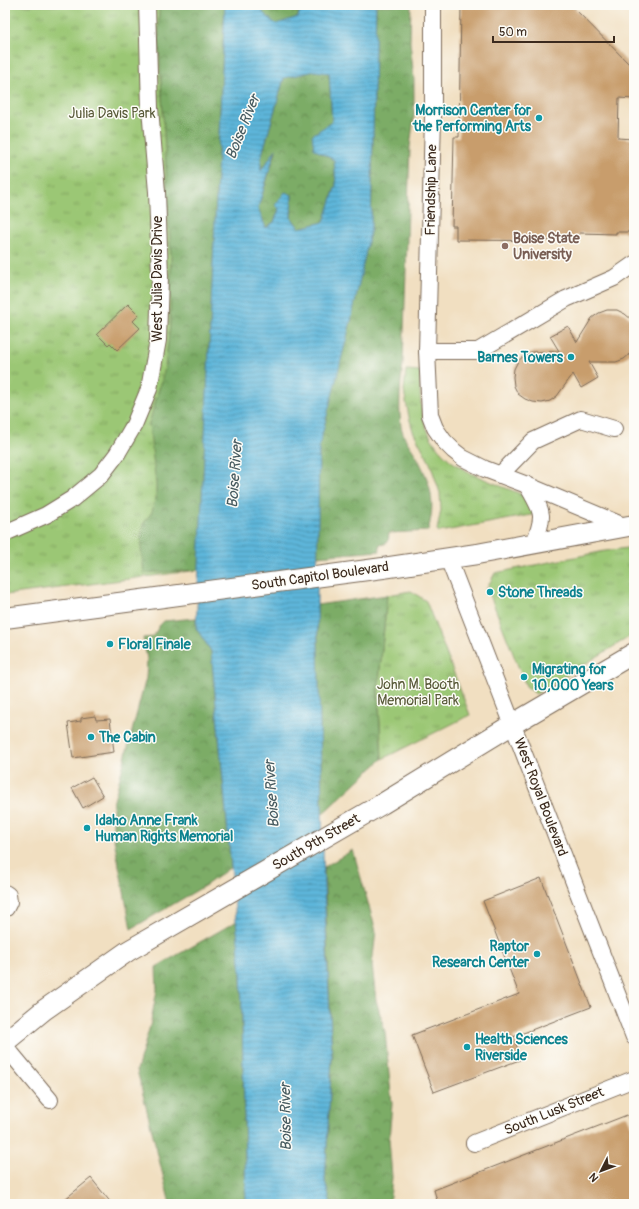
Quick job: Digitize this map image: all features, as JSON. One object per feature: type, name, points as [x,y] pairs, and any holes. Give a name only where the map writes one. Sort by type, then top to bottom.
[{"type":"main road","name":"South Capitol Boulevard","points":[[5,618],[383,568],[534,543],[629,525]]},
{"type":"main road","name":"South 9th Street","points":[[5,1042],[44,1010],[128,951],[382,804],[513,724],[634,653]]},
{"type":"street","name":"West Julia Davis Drive","points":[[5,533],[46,515],[72,499],[101,475],[117,454],[134,425],[149,389],[158,340],[160,276],[157,192],[150,108],[147,5]]},
{"type":"street","name":"Friendship Lane","points":[[433,5],[427,351],[430,415],[435,428],[454,451],[463,458],[485,469],[629,525]]},
{"type":"street","points":[[427,351],[478,351],[566,299],[614,278],[634,264]]},
{"type":"street","points":[[500,475],[533,441],[581,419],[614,429]]},
{"type":"street","points":[[527,485],[541,509],[541,526],[534,543]]},
{"type":"street","name":"West Royal Boulevard","points":[[448,558],[634,1037]]},
{"type":"street","points":[[5,893],[8,895],[9,902],[5,908]]},
{"type":"street","points":[[5,1046],[50,1100]]},
{"type":"street","name":"South Lusk Street","points":[[474,1143],[634,1079]]},
{"type":"green space","name":"Julia Davis Park","points":[[5,5],[225,5],[199,570],[5,595]]},
{"type":"green space","points":[[159,5],[225,5],[199,570],[144,573],[141,549],[142,531],[144,523],[152,512],[156,496],[149,424],[165,368],[170,325],[171,257],[159,43]]},
{"type":"green space","points":[[265,5],[301,5],[298,17],[276,25],[263,13]]},
{"type":"green space","points":[[376,5],[411,5],[410,42],[414,79],[414,116],[410,147],[400,415],[403,434],[417,457],[429,484],[432,511],[428,531],[389,533],[388,542],[379,545],[380,551],[317,556],[319,447],[371,228]]},
{"type":"green space","points":[[315,71],[329,73],[332,122],[314,149],[334,160],[336,185],[324,222],[299,228],[291,217],[292,195],[279,209],[274,222],[265,228],[258,208],[276,151],[261,171],[261,158],[284,78]]},
{"type":"green space","points":[[406,370],[420,371],[421,401],[426,427],[439,449],[450,460],[463,469],[499,486],[525,496],[537,514],[439,532],[437,530],[441,510],[440,493],[430,463],[413,431],[409,417],[404,391]]},
{"type":"green space","points":[[634,547],[634,634],[536,694],[526,686],[487,588],[495,573],[605,551]]},
{"type":"green space","name":"John M. Booth Memorial Park","points":[[411,591],[426,601],[470,715],[382,759],[378,691],[387,595]]},
{"type":"green space","points":[[387,595],[378,691],[382,759],[322,814],[317,605]]},
{"type":"green space","points":[[196,618],[196,628],[211,651],[231,867],[206,885],[131,929],[113,834],[113,804],[146,678],[147,659],[143,638],[153,637],[159,626],[164,621]]},
{"type":"green space","points":[[353,850],[376,931],[372,965],[376,1000],[385,1032],[392,1104],[389,1139],[392,1177],[391,1204],[331,1204],[325,1181],[332,1057],[324,867]]},
{"type":"green space","points":[[237,921],[241,974],[246,1204],[170,1204],[137,1070],[150,1026],[157,990],[156,967]]},
{"type":"water","name":"Boise River","points":[[225,5],[265,5],[263,13],[276,24],[298,17],[301,5],[376,5],[371,228],[351,321],[319,447],[317,605],[324,885],[332,1057],[325,1181],[331,1204],[246,1204],[241,974],[211,651],[196,628]],"holes":[[[315,71],[329,73],[332,122],[312,135],[314,149],[334,160],[336,185],[324,222],[299,228],[291,217],[292,195],[285,192],[275,205],[279,209],[274,222],[266,228],[258,208],[276,149],[261,171],[261,158],[284,78]]]},
{"type":"building","name":"Morrison Center for the Performing Arts","points":[[461,5],[571,5],[634,69],[634,99],[619,98],[618,138],[634,139],[633,232],[616,232],[616,234],[580,233],[574,241],[456,240],[456,226],[452,226],[454,137],[459,137]]},
{"type":"building","points":[[128,304],[139,315],[133,321],[140,328],[117,350],[110,343],[108,345],[97,334]]},
{"type":"building","name":"Barnes Towers","points":[[607,310],[617,310],[632,320],[634,324],[634,348],[631,353],[624,359],[616,362],[589,362],[598,378],[581,388],[573,374],[557,396],[550,401],[542,403],[533,402],[518,394],[514,386],[513,377],[514,369],[518,361],[525,355],[532,352],[559,351],[550,336],[568,326],[577,342],[592,318]]},
{"type":"building","name":"The Cabin","points":[[95,716],[96,720],[110,719],[114,752],[73,758],[68,723],[81,721],[81,718]]},
{"type":"building","points":[[92,777],[103,796],[83,808],[72,788]]},
{"type":"building","points":[[541,878],[591,1007],[513,1037],[522,1059],[434,1092],[412,1035],[519,994],[483,901]]},
{"type":"building","points":[[627,1115],[634,1133],[634,1204],[438,1204],[434,1190]]},
{"type":"building","points":[[91,1178],[112,1204],[59,1204]]},
{"type":"place","name":"Morrison Center for the Performing Arts","points":[[539,118]]},
{"type":"place","name":"Boise State University","points":[[505,246]]},
{"type":"place","name":"Barnes Towers","points":[[571,357]]},
{"type":"place","name":"Stone Threads","points":[[490,592]]},
{"type":"place","name":"Floral Finale","points":[[110,644]]},
{"type":"place","name":"Migrating for 10,000 Years","points":[[524,677]]},
{"type":"place","name":"The Cabin","points":[[91,737]]},
{"type":"place","name":"Idaho Anne Frank Human Rights Memorial","points":[[87,828]]},
{"type":"place","name":"Raptor Research Center","points":[[537,954]]},
{"type":"place","name":"Health Sciences Riverside","points":[[467,1047]]}]
